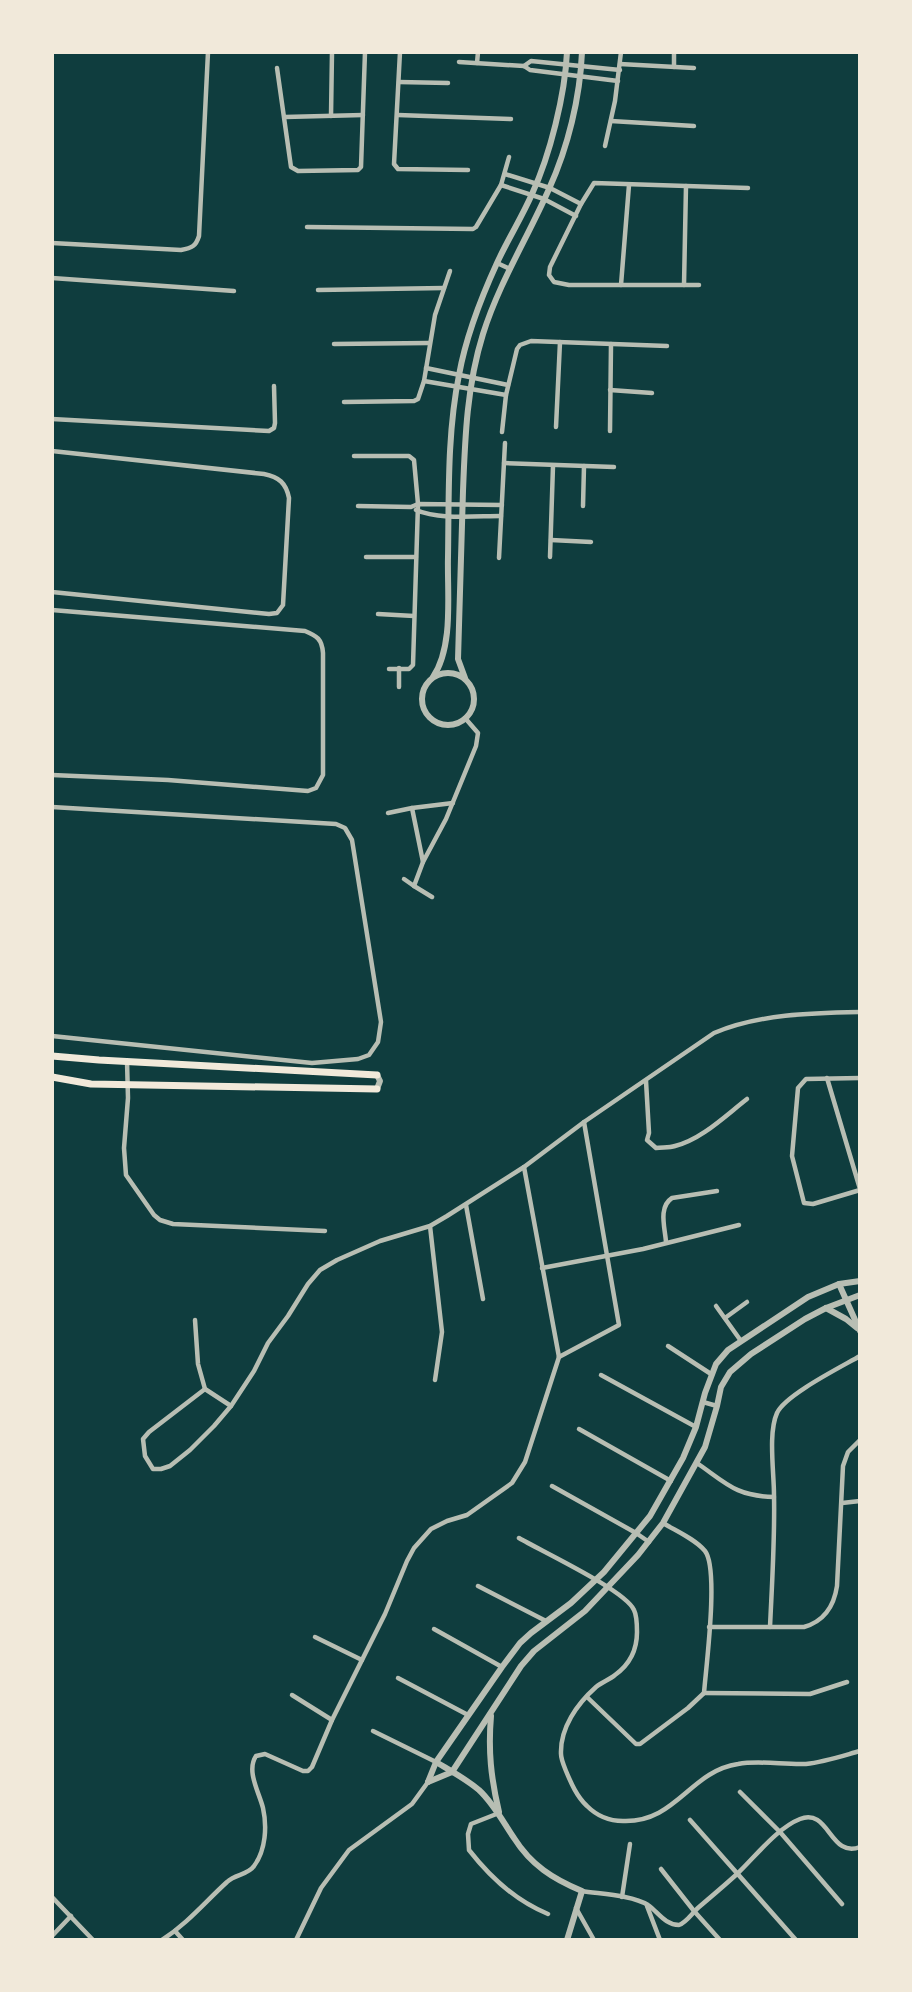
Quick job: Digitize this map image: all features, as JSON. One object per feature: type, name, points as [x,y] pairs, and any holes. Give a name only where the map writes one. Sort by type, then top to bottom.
[{"type":"main road","points":[[52,1056],[377,1074]]},
{"type":"main road","points":[[52,1077],[91,1084],[377,1089]]},
{"type":"street","points":[[52,243],[181,250],[191,249],[197,244],[208,52]]},
{"type":"street","points":[[330,116],[332,52]]},
{"type":"street","points":[[277,68],[289,161],[295,170],[356,171],[361,167],[365,52]]},
{"type":"street","points":[[400,52],[394,164],[398,169],[468,170]]},
{"type":"street","points":[[477,63],[478,52]]},
{"type":"street","points":[[530,70],[531,52]]},
{"type":"street","points":[[567,52],[560,108],[537,184],[497,263],[471,327],[459,374],[452,429],[447,624],[441,666],[425,687],[422,697],[423,706],[428,715],[444,724],[454,724],[465,718],[472,709],[474,700],[471,686],[465,678],[458,659],[465,430],[469,389],[484,332],[510,268],[550,188],[567,135],[580,75],[582,52]]},
{"type":"street","points":[[605,146],[618,81],[621,52]]},
{"type":"street","points":[[674,52],[674,67]]},
{"type":"street","points":[[524,66],[531,61],[620,67],[694,68]]},
{"type":"street","points":[[459,63],[524,66],[530,70],[618,81]]},
{"type":"street","points":[[399,82],[448,83]]},
{"type":"street","points":[[285,117],[363,115]]},
{"type":"street","points":[[398,115],[511,119]]},
{"type":"street","points":[[611,121],[694,126]]},
{"type":"street","points":[[307,227],[473,229],[501,185],[508,157]]},
{"type":"street","points":[[505,174],[550,188],[581,204]]},
{"type":"street","points":[[699,285],[569,285],[554,282],[549,275],[550,267],[594,183],[748,188]]},
{"type":"street","points":[[621,285],[629,184]]},
{"type":"street","points":[[501,185],[532,194],[576,216]]},
{"type":"street","points":[[684,285],[686,186]]},
{"type":"street","points":[[497,263],[510,268]]},
{"type":"street","points":[[344,402],[414,401],[420,395],[429,343],[450,271]]},
{"type":"street","points":[[52,278],[234,291]]},
{"type":"street","points":[[318,290],[444,288]]},
{"type":"street","points":[[502,432],[506,394],[520,345],[531,341],[666,346]]},
{"type":"street","points":[[556,427],[560,342]]},
{"type":"street","points":[[334,344],[429,343]]},
{"type":"street","points":[[610,431],[611,344]]},
{"type":"street","points":[[426,368],[508,385]]},
{"type":"street","points":[[424,381],[506,394]]},
{"type":"street","points":[[52,419],[269,431],[274,428],[275,423],[273,386]]},
{"type":"street","points":[[610,390],[652,393]]},
{"type":"street","points":[[499,558],[505,443]]},
{"type":"street","points":[[52,451],[264,474],[278,478],[285,484],[289,498],[283,605],[277,613],[52,592]]},
{"type":"street","points":[[354,456],[411,456],[414,460],[418,511],[413,667],[389,669]]},
{"type":"street","points":[[504,463],[614,467]]},
{"type":"street","points":[[550,556],[553,466]]},
{"type":"street","points":[[583,506],[584,466]]},
{"type":"street","points":[[358,506],[502,505]]},
{"type":"street","points":[[411,507],[418,511],[449,516],[501,516]]},
{"type":"street","points":[[551,540],[591,542]]},
{"type":"street","points":[[366,557],[416,557]]},
{"type":"street","points":[[52,610],[305,631],[318,636],[322,643],[323,653],[323,775],[316,788],[308,791],[179,780],[52,776]]},
{"type":"street","points":[[378,614],[414,616]]},
{"type":"street","points":[[447,624],[460,623]]},
{"type":"street","points":[[399,668],[399,687]]},
{"type":"street","points":[[433,677],[447,672],[465,678]]},
{"type":"street","points":[[414,886],[423,862],[453,803],[478,739],[476,729],[465,718]]},
{"type":"street","points":[[387,813],[453,803]]},
{"type":"street","points":[[52,807],[336,824],[345,828],[352,840],[381,1022],[378,1042],[369,1055],[358,1059],[312,1063],[52,1036]]},
{"type":"street","points":[[412,808],[423,862]]},
{"type":"street","points":[[404,879],[432,897]]},
{"type":"street","points":[[206,1389],[143,1439],[148,1462],[153,1469],[170,1466],[197,1444],[231,1406],[254,1371],[268,1343],[320,1270],[380,1241],[430,1226],[466,1205],[524,1167],[584,1122],[714,1033],[728,1027],[789,1015],[860,1012]]},
{"type":"street","points":[[127,1061],[129,1085],[124,1166],[131,1184],[160,1220],[173,1224],[325,1230]]},
{"type":"street","points":[[377,1074],[380,1081],[377,1089]]},
{"type":"street","points":[[827,1078],[860,1190],[813,1204],[804,1203],[792,1156],[798,1088],[806,1079],[827,1078],[860,1078]]},
{"type":"street","points":[[646,1081],[649,1133],[647,1140],[656,1148],[675,1146],[712,1127],[747,1099]]},
{"type":"street","points":[[559,1357],[619,1324],[584,1122]]},
{"type":"street","points":[[162,1940],[212,1899],[228,1880],[248,1872],[255,1866],[265,1834],[265,1820],[251,1766],[256,1756],[265,1754],[303,1771],[308,1771],[312,1767],[414,1548],[431,1529],[467,1515],[512,1483],[525,1462],[559,1357],[524,1167]]},
{"type":"street","points":[[666,1242],[663,1209],[666,1202],[672,1198],[717,1191]]},
{"type":"street","points":[[466,1205],[483,1299]]},
{"type":"street","points":[[542,1268],[607,1256],[739,1225]]},
{"type":"street","points":[[430,1226],[442,1332],[435,1380]]},
{"type":"street","points":[[296,1940],[321,1888],[349,1850],[412,1804],[428,1782],[436,1762],[501,1667],[531,1633],[571,1604],[596,1580],[650,1516],[679,1467],[696,1428],[716,1364],[728,1350],[808,1297],[839,1284],[860,1281]]},
{"type":"street","points":[[839,1284],[860,1330]]},
{"type":"street","points":[[428,1782],[452,1772],[521,1666],[534,1651],[585,1611],[649,1542],[663,1523],[705,1447],[721,1387],[730,1372],[751,1354],[826,1308],[860,1295]]},
{"type":"street","points":[[724,1318],[747,1302]]},
{"type":"street","points":[[716,1306],[741,1341]]},
{"type":"street","points":[[826,1308],[860,1330]]},
{"type":"street","points":[[195,1320],[198,1364],[206,1389],[231,1406]]},
{"type":"street","points":[[668,1346],[711,1374]]},
{"type":"street","points":[[770,1627],[774,1497],[773,1435],[777,1413],[785,1402],[860,1356]]},
{"type":"street","points":[[601,1375],[696,1428]]},
{"type":"street","points":[[703,1402],[717,1406]]},
{"type":"street","points":[[579,1429],[671,1481]]},
{"type":"street","points":[[709,1627],[804,1627],[816,1624],[827,1613],[835,1599],[837,1586],[843,1466],[848,1452],[860,1440]]},
{"type":"street","points":[[697,1463],[743,1494],[753,1497],[774,1497]]},
{"type":"street","points":[[552,1486],[649,1542]]},
{"type":"street","points":[[842,1503],[860,1501]]},
{"type":"street","points":[[587,1697],[636,1744],[640,1744],[704,1693],[709,1627],[710,1562],[706,1552],[699,1546],[663,1523]]},
{"type":"street","points":[[519,1538],[596,1580],[625,1598],[634,1609],[637,1622],[636,1646],[628,1663],[587,1697],[572,1715],[564,1732],[561,1755],[569,1779],[581,1800],[595,1814],[613,1821],[637,1822],[661,1814],[713,1771],[739,1763],[808,1764],[860,1751]]},
{"type":"street","points":[[478,1586],[546,1622]]},
{"type":"street","points":[[434,1629],[501,1667]]},
{"type":"street","points":[[315,1637],[362,1660]]},
{"type":"street","points":[[398,1677],[468,1715]]},
{"type":"street","points":[[704,1693],[810,1694],[847,1682]]},
{"type":"street","points":[[292,1695],[332,1720]]},
{"type":"street","points":[[491,1712],[489,1764],[499,1813]]},
{"type":"street","points":[[373,1731],[436,1762],[479,1790],[499,1813],[515,1840],[534,1864],[553,1878],[582,1891],[621,1897],[646,1904],[675,1926],[684,1923],[694,1911],[738,1874],[780,1832],[800,1818],[810,1817],[819,1821],[842,1847],[849,1850],[860,1846]]},
{"type":"street","points":[[740,1792],[780,1832],[842,1904]]},
{"type":"street","points":[[499,1813],[471,1824],[468,1834],[469,1850],[505,1888],[536,1909],[548,1914]]},
{"type":"street","points":[[690,1820],[796,1940]]},
{"type":"street","points":[[621,1897],[630,1844]]},
{"type":"street","points":[[662,1869],[720,1940]]},
{"type":"street","points":[[567,1940],[582,1891]]},
{"type":"street","points":[[52,1898],[93,1940]]},
{"type":"street","points":[[646,1904],[660,1940]]},
{"type":"street","points":[[576,1908],[594,1940]]},
{"type":"street","points":[[52,1936],[71,1917]]},
{"type":"street","points":[[175,1931],[183,1940]]}]
